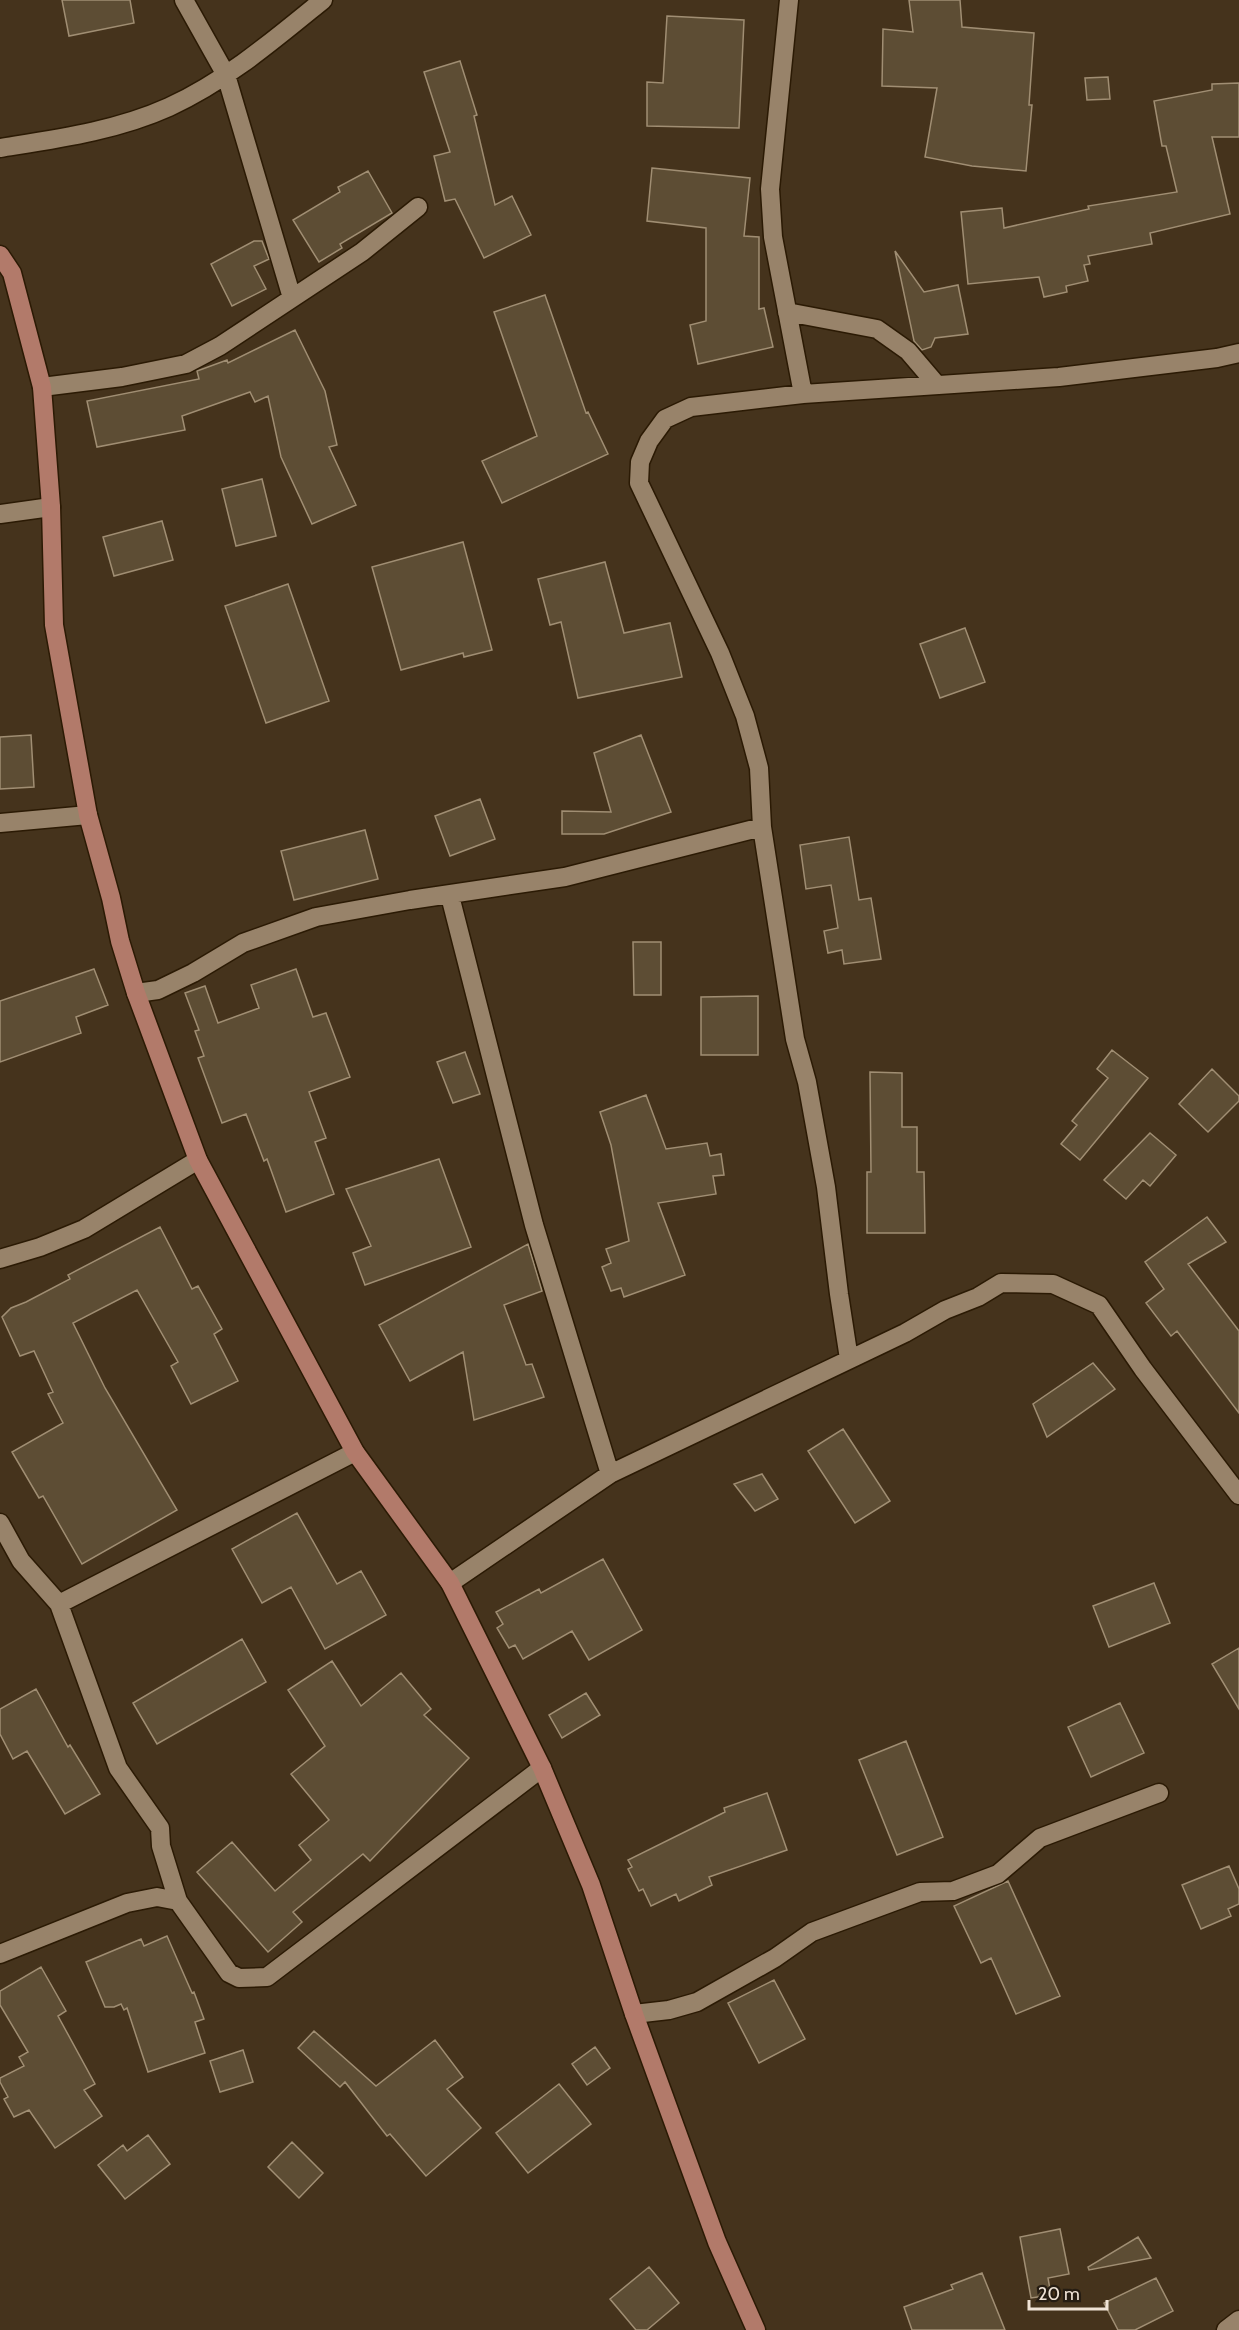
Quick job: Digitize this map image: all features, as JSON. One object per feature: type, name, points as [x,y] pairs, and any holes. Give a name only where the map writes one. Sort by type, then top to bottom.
[{"type":"street","points":[[184,0],[226,75],[292,298]]},
{"type":"street","points":[[0,148],[66,137],[120,124],[168,107],[226,75],[322,0]]},
{"type":"street","points":[[789,0],[770,189],[773,237],[803,394]]},
{"type":"street","points":[[42,387],[122,378],[186,364],[220,346],[362,252],[418,207]]},
{"type":"street","points":[[0,255],[12,273],[42,387],[51,507],[54,625],[88,815],[111,898],[120,941],[136,993],[198,1160],[355,1452],[450,1583],[542,1768],[591,1885],[634,2013],[717,2242],[756,2330]]},
{"type":"street","points":[[787,312],[877,329],[908,351],[936,385]]},
{"type":"street","points":[[849,1359],[822,1164],[807,1082],[795,1039],[762,827],[759,768],[745,716],[720,653],[639,483],[640,462],[650,441],[665,419],[691,407],[803,394],[1059,377],[1217,358],[1239,353]]},
{"type":"street","points":[[0,514],[51,507]]},
{"type":"street","points":[[0,823],[88,815]]},
{"type":"street","points":[[136,993],[158,990],[193,973],[243,943],[307,920],[354,909],[565,877],[762,827]]},
{"type":"street","points":[[450,896],[534,1225],[610,1474]]},
{"type":"street","points":[[0,1259],[40,1247],[84,1229],[198,1160]]},
{"type":"street","points":[[450,1583],[610,1474],[905,1334],[945,1310],[978,1297],[1001,1283],[1053,1284],[1099,1305],[1143,1369],[1239,1495]]},
{"type":"street","points":[[59,1604],[355,1452]]},
{"type":"street","points":[[0,1523],[21,1561],[59,1604],[118,1768],[160,1828],[161,1846],[178,1901],[229,1973],[239,1978],[267,1977],[542,1768]]},
{"type":"street","points":[[634,2013],[669,2010],[697,2002],[775,1958],[812,1932],[920,1892],[953,1891],[998,1874],[1040,1838],[1159,1793]]},
{"type":"street","points":[[0,1954],[127,1903],[157,1897],[178,1901]]},
{"type":"street","points":[[1226,2330],[1239,2320]]},
{"type":"building","points":[[62,0],[130,0],[134,23],[69,36]]},
{"type":"building","points":[[909,0],[960,0],[962,27],[1034,33],[1029,105],[1032,105],[1026,171],[972,166],[925,157],[937,88],[882,86],[883,29],[913,32]]},
{"type":"building","points":[[667,16],[744,20],[739,128],[647,126],[647,82],[663,83]]},
{"type":"building","points":[[460,61],[477,115],[474,116],[495,205],[512,196],[531,235],[484,258],[455,199],[445,201],[434,156],[450,152],[424,72]]},
{"type":"building","points":[[1108,77],[1110,99],[1087,100],[1085,78]]},
{"type":"building","points":[[1239,83],[1239,137],[1212,137],[1230,214],[1150,233],[1152,244],[1088,256],[1090,264],[1084,265],[1088,281],[1066,286],[1067,292],[1044,297],[1039,277],[968,284],[961,212],[1002,208],[1004,228],[1089,209],[1088,206],[1177,192],[1166,146],[1162,146],[1154,101],[1212,90],[1212,84]]},
{"type":"building","points":[[652,168],[750,178],[744,236],[759,237],[759,309],[764,308],[773,347],[698,364],[690,325],[706,321],[706,228],[647,221]]},
{"type":"building","points":[[368,171],[392,213],[340,244],[342,248],[319,262],[293,220],[340,192],[338,187]]},
{"type":"building","points":[[254,241],[262,241],[269,259],[254,266],[266,289],[232,306],[211,264]]},
{"type":"building","points":[[895,251],[924,292],[958,285],[968,334],[935,338],[931,347],[922,350],[914,341]]},
{"type":"building","points":[[545,295],[586,413],[588,412],[608,454],[502,503],[482,461],[537,436],[494,312]]},
{"type":"building","points":[[295,330],[325,391],[337,445],[329,447],[356,505],[312,524],[281,457],[268,396],[255,402],[250,392],[182,416],[185,430],[97,447],[87,401],[199,379],[197,371],[227,360],[228,363]]},
{"type":"building","points":[[262,479],[276,536],[236,546],[222,489]]},
{"type":"building","points":[[162,521],[173,560],[114,576],[103,537]]},
{"type":"building","points":[[463,542],[492,650],[464,657],[463,653],[401,670],[372,567]]},
{"type":"building","points":[[605,562],[624,633],[670,623],[682,677],[578,698],[561,622],[550,625],[538,579]]},
{"type":"building","points":[[288,584],[329,701],[266,723],[225,606]]},
{"type":"building","points":[[965,628],[985,682],[940,698],[920,644]]},
{"type":"building","points":[[31,735],[34,787],[0,789],[0,737]]},
{"type":"building","points":[[641,735],[671,812],[604,834],[562,834],[562,811],[611,812],[594,753]]},
{"type":"building","points":[[480,799],[495,839],[450,856],[435,816]]},
{"type":"building","points":[[365,830],[378,879],[294,900],[281,851]]},
{"type":"building","points":[[849,837],[859,900],[871,898],[881,959],[844,964],[842,950],[828,953],[824,931],[838,928],[831,885],[806,889],[800,845]]},
{"type":"building","points":[[633,942],[661,942],[661,995],[634,995]]},
{"type":"building","points":[[94,969],[108,1005],[76,1017],[81,1033],[0,1062],[0,1001]]},
{"type":"building","points":[[296,969],[313,1017],[326,1013],[350,1077],[309,1092],[326,1138],[315,1142],[334,1194],[286,1212],[267,1159],[264,1161],[246,1114],[222,1123],[198,1058],[204,1056],[195,1031],[199,1030],[185,993],[205,986],[218,1023],[259,1008],[251,985]]},
{"type":"building","points":[[758,996],[758,1055],[701,1055],[701,997]]},
{"type":"building","points":[[1112,1050],[1148,1078],[1080,1160],[1061,1144],[1077,1125],[1072,1121],[1108,1078],[1097,1069]]},
{"type":"building","points":[[465,1052],[480,1094],[453,1103],[437,1062]]},
{"type":"building","points":[[1212,1069],[1239,1096],[1239,1101],[1208,1132],[1179,1104]]},
{"type":"building","points":[[870,1072],[902,1073],[902,1127],[917,1127],[917,1172],[924,1172],[925,1233],[867,1233],[867,1172],[871,1172]]},
{"type":"building","points":[[646,1095],[666,1149],[707,1143],[710,1156],[721,1154],[724,1175],[713,1176],[716,1194],[658,1203],[685,1275],[624,1297],[621,1288],[611,1291],[602,1267],[611,1263],[606,1249],[629,1241],[611,1145],[600,1112]]},
{"type":"building","points":[[1150,1133],[1176,1155],[1150,1186],[1143,1180],[1126,1199],[1104,1180]]},
{"type":"building","points":[[439,1159],[471,1247],[365,1285],[353,1253],[371,1246],[346,1189]]},
{"type":"building","points":[[1207,1217],[1226,1242],[1188,1264],[1239,1331],[1239,1413],[1177,1331],[1171,1336],[1146,1303],[1164,1289],[1145,1262]]},
{"type":"building","points":[[160,1227],[192,1289],[198,1286],[222,1329],[214,1334],[238,1381],[191,1404],[171,1366],[178,1362],[137,1290],[73,1323],[105,1388],[177,1510],[82,1564],[43,1496],[39,1498],[12,1452],[63,1423],[48,1394],[53,1392],[34,1351],[20,1356],[2,1317],[11,1308],[70,1279],[68,1275]]},
{"type":"building","points":[[528,1244],[542,1291],[504,1305],[526,1365],[532,1364],[544,1397],[474,1420],[463,1352],[410,1381],[379,1325]]},
{"type":"building","points":[[1093,1363],[1115,1389],[1047,1437],[1033,1404]]},
{"type":"building","points":[[843,1429],[890,1501],[855,1523],[808,1451]]},
{"type":"building","points":[[762,1474],[778,1499],[755,1511],[734,1484]]},
{"type":"building","points":[[297,1513],[337,1584],[361,1571],[386,1615],[325,1649],[291,1587],[262,1603],[232,1549]]},
{"type":"building","points":[[603,1559],[642,1630],[589,1660],[572,1631],[523,1659],[515,1645],[509,1648],[497,1628],[503,1624],[496,1612],[539,1589],[541,1593]]},
{"type":"building","points":[[1154,1583],[1170,1623],[1109,1647],[1093,1606]]},
{"type":"building","points":[[242,1639],[266,1682],[157,1744],[133,1703]]},
{"type":"building","points":[[1239,1648],[1239,1709],[1212,1664]]},
{"type":"building","points":[[332,1661],[361,1706],[401,1673],[431,1709],[424,1715],[469,1758],[370,1861],[363,1854],[293,1912],[302,1922],[268,1952],[197,1872],[232,1842],[275,1891],[311,1860],[299,1845],[329,1820],[291,1774],[325,1746],[288,1690]]},
{"type":"building","points":[[36,1689],[68,1747],[70,1745],[100,1794],[65,1814],[27,1751],[13,1759],[0,1734],[0,1709]]},
{"type":"building","points":[[586,1693],[600,1715],[562,1738],[549,1715]]},
{"type":"building","points":[[1120,1703],[1144,1753],[1091,1777],[1068,1727]]},
{"type":"building","points":[[906,1741],[943,1837],[897,1855],[859,1760]]},
{"type":"building","points":[[767,1793],[787,1850],[709,1877],[712,1885],[679,1901],[676,1894],[651,1906],[643,1889],[639,1891],[628,1869],[632,1867],[628,1860],[725,1812],[724,1808]]},
{"type":"building","points":[[1229,1866],[1239,1889],[1239,1904],[1228,1909],[1231,1916],[1201,1929],[1182,1885]]},
{"type":"building","points":[[1008,1881],[1060,1996],[1016,2014],[991,1958],[981,1963],[954,1906]]},
{"type":"building","points":[[167,1936],[192,1993],[194,1992],[204,2019],[195,2022],[205,2053],[148,2072],[127,2008],[124,2010],[121,2004],[105,2007],[86,1962],[141,1939],[144,1946]]},
{"type":"building","points":[[41,1967],[66,2011],[58,2016],[95,2084],[84,2090],[102,2116],[55,2148],[29,2110],[14,2117],[4,2099],[8,2097],[0,2082],[0,2078],[24,2066],[19,2057],[28,2052],[0,2005],[0,1991]]},
{"type":"building","points":[[774,1980],[805,2039],[759,2063],[728,2003]]},
{"type":"building","points":[[314,2031],[376,2086],[435,2040],[463,2077],[447,2089],[481,2128],[426,2176],[390,2134],[387,2136],[345,2082],[340,2087],[298,2048]]},
{"type":"building","points":[[595,2047],[610,2068],[587,2085],[572,2064]]},
{"type":"building","points":[[243,2050],[253,2082],[220,2092],[210,2061]]},
{"type":"building","points":[[559,2084],[591,2124],[528,2173],[496,2133]]},
{"type":"building","points":[[148,2135],[170,2164],[125,2199],[98,2165],[123,2145],[127,2151]]},
{"type":"building","points":[[292,2142],[323,2173],[299,2198],[268,2167]]},
{"type":"building","points":[[1060,2229],[1069,2274],[1048,2278],[1051,2295],[1031,2298],[1020,2237]]},
{"type":"building","points":[[1138,2237],[1151,2258],[1089,2270],[1088,2267]]},
{"type":"building","points":[[649,2267],[679,2303],[647,2330],[636,2330],[610,2299]]},
{"type":"building","points":[[982,2273],[1005,2330],[912,2330],[904,2307],[953,2289],[951,2285]]},
{"type":"building","points":[[1156,2278],[1173,2311],[1135,2330],[1118,2330],[1104,2303]]}]
